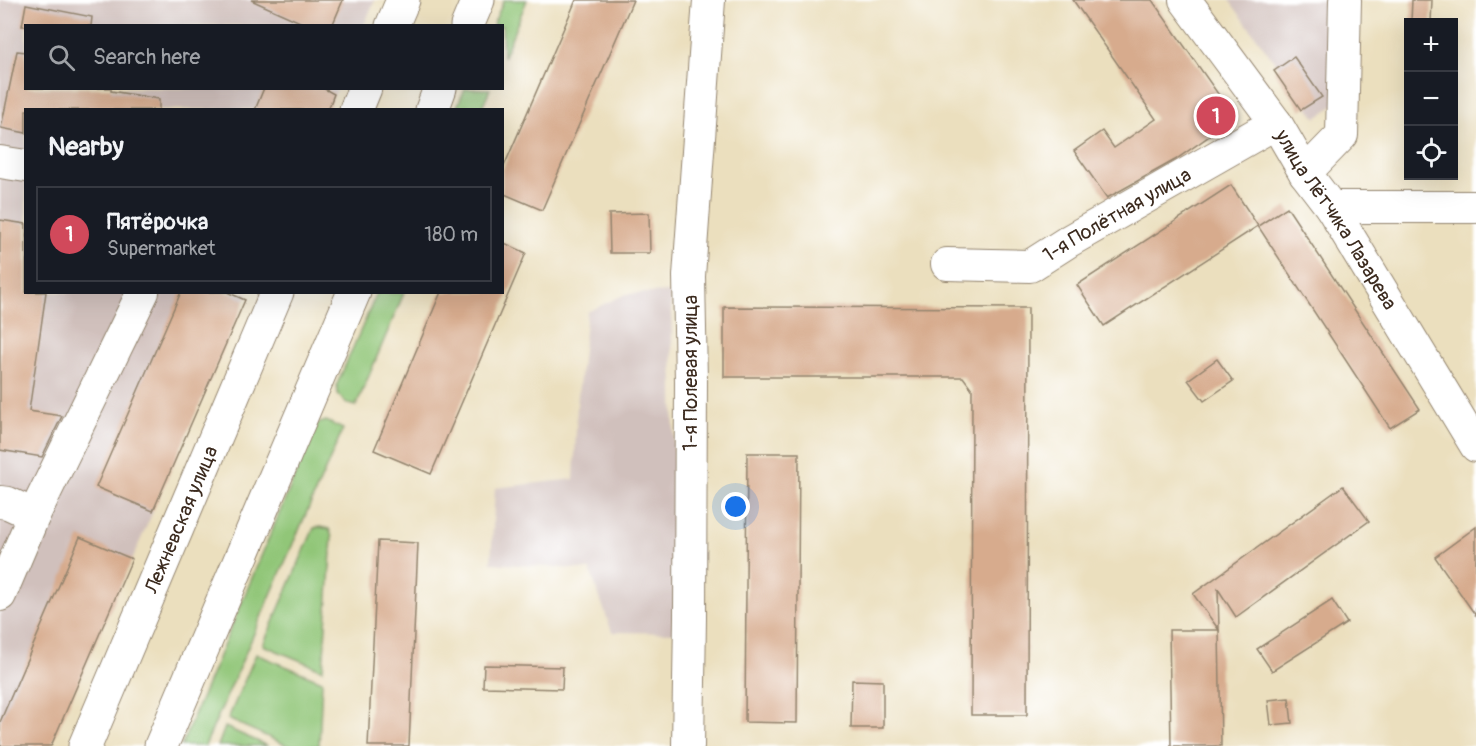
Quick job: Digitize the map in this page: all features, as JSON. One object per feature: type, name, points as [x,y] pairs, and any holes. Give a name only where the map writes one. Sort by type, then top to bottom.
[{"type":"highway","points":[[393,24],[403,0]]},
{"type":"highway","points":[[468,24],[478,0]]},
{"type":"highway","points":[[357,108],[364,90]]},
{"type":"highway","points":[[433,108],[439,90]]},
{"type":"highway","name":"Лежневская улица","points":[[85,746],[277,294]]},
{"type":"highway","points":[[161,746],[353,294]]},
{"type":"street","name":"1-я Полевая улица","points":[[688,746],[691,393],[689,276],[709,0]]},
{"type":"street","name":"улица Лётчика Лазарева","points":[[1185,0],[1276,123],[1305,173],[1331,207],[1476,446]]},
{"type":"street","points":[[1305,173],[1342,135],[1345,0]]},
{"type":"street","name":"1-я Полётная улица","points":[[947,264],[1030,266],[1069,241],[1276,123]]},
{"type":"street","points":[[0,162],[24,166]]},
{"type":"street","points":[[1331,207],[1476,207]]},
{"type":"street","points":[[0,595],[34,515],[141,294]]},
{"type":"street","points":[[0,502],[8,503],[34,515]]},
{"type":"shaded area","points":[[0,0],[375,0],[364,24],[24,24],[24,90],[337,90],[328,108],[24,108],[24,294],[248,294],[51,746],[0,746]]},
{"type":"shaded area","points":[[1229,0],[1341,0],[1345,98],[1316,118]]},
{"type":"shaded area","points":[[671,292],[678,633],[612,632],[590,570],[491,563],[495,488],[574,479],[577,405],[587,312],[626,294]]},
{"type":"green space","points":[[504,0],[527,0],[504,56],[504,24],[493,24]]},
{"type":"green space","points":[[465,90],[490,90],[481,108],[456,108]]},
{"type":"green space","points":[[377,294],[404,294],[356,406],[348,404],[338,395],[337,384]]},
{"type":"green space","points":[[326,421],[343,429],[205,746],[181,746],[317,424]]},
{"type":"green space","points":[[314,528],[329,529],[332,537],[323,670],[263,645]]},
{"type":"green space","points":[[256,654],[322,681],[319,746],[288,746],[228,719]]},
{"type":"green space","points":[[225,727],[268,746],[218,746]]},
{"type":"building","points":[[251,0],[343,0],[333,24],[305,24]]},
{"type":"building","points":[[576,0],[633,0],[542,210],[504,194],[504,166]]},
{"type":"building","points":[[1073,0],[1152,0],[1235,118],[1175,160],[1107,198],[1074,151],[1102,131],[1114,148],[1156,119]]},
{"type":"building","points":[[1412,0],[1432,0],[1431,18],[1411,18]]},
{"type":"building","points":[[26,4],[92,17],[91,24],[24,24],[22,26]]},
{"type":"building","points":[[17,51],[24,52],[24,90],[111,90],[159,99],[159,108],[24,108],[24,133],[1,128]]},
{"type":"building","points":[[1294,57],[1322,97],[1301,110],[1274,71]]},
{"type":"building","points":[[263,90],[327,90],[334,94],[329,108],[256,108]]},
{"type":"building","points":[[1231,185],[1258,226],[1104,326],[1077,285]]},
{"type":"building","points":[[1287,207],[1420,409],[1390,428],[1258,226]]},
{"type":"building","points":[[649,213],[650,253],[610,253],[609,214]]},
{"type":"building","points":[[0,220],[24,224],[24,294],[46,294],[29,411],[62,416],[42,457],[0,450]]},
{"type":"building","points":[[504,243],[526,253],[431,474],[374,450],[440,294],[504,294]]},
{"type":"building","points":[[180,294],[232,294],[245,300],[153,511],[96,487]]},
{"type":"building","points":[[724,307],[1028,308],[1027,715],[971,715],[972,389],[963,377],[724,377]]},
{"type":"building","points":[[1217,359],[1233,381],[1204,401],[1188,380]]},
{"type":"building","points":[[747,453],[799,453],[797,723],[745,722]]},
{"type":"building","points":[[1343,486],[1369,521],[1236,617],[1218,589],[1219,630],[1193,594]]},
{"type":"building","points":[[1476,527],[1476,616],[1435,557]]},
{"type":"building","points":[[80,537],[132,559],[51,746],[0,746],[0,722]]},
{"type":"building","points":[[378,541],[418,543],[409,746],[368,746]]},
{"type":"building","points":[[1332,600],[1347,623],[1272,671],[1257,649]]},
{"type":"building","points":[[1169,630],[1219,630],[1221,746],[1171,746]]},
{"type":"building","points":[[484,665],[563,667],[562,689],[483,687]]},
{"type":"building","points":[[852,680],[883,681],[883,728],[851,728]]},
{"type":"building","points":[[1289,698],[1292,723],[1271,725],[1268,700]]},
{"type":"place","name":"Пятёрочка","points":[[1216,116]]}]
